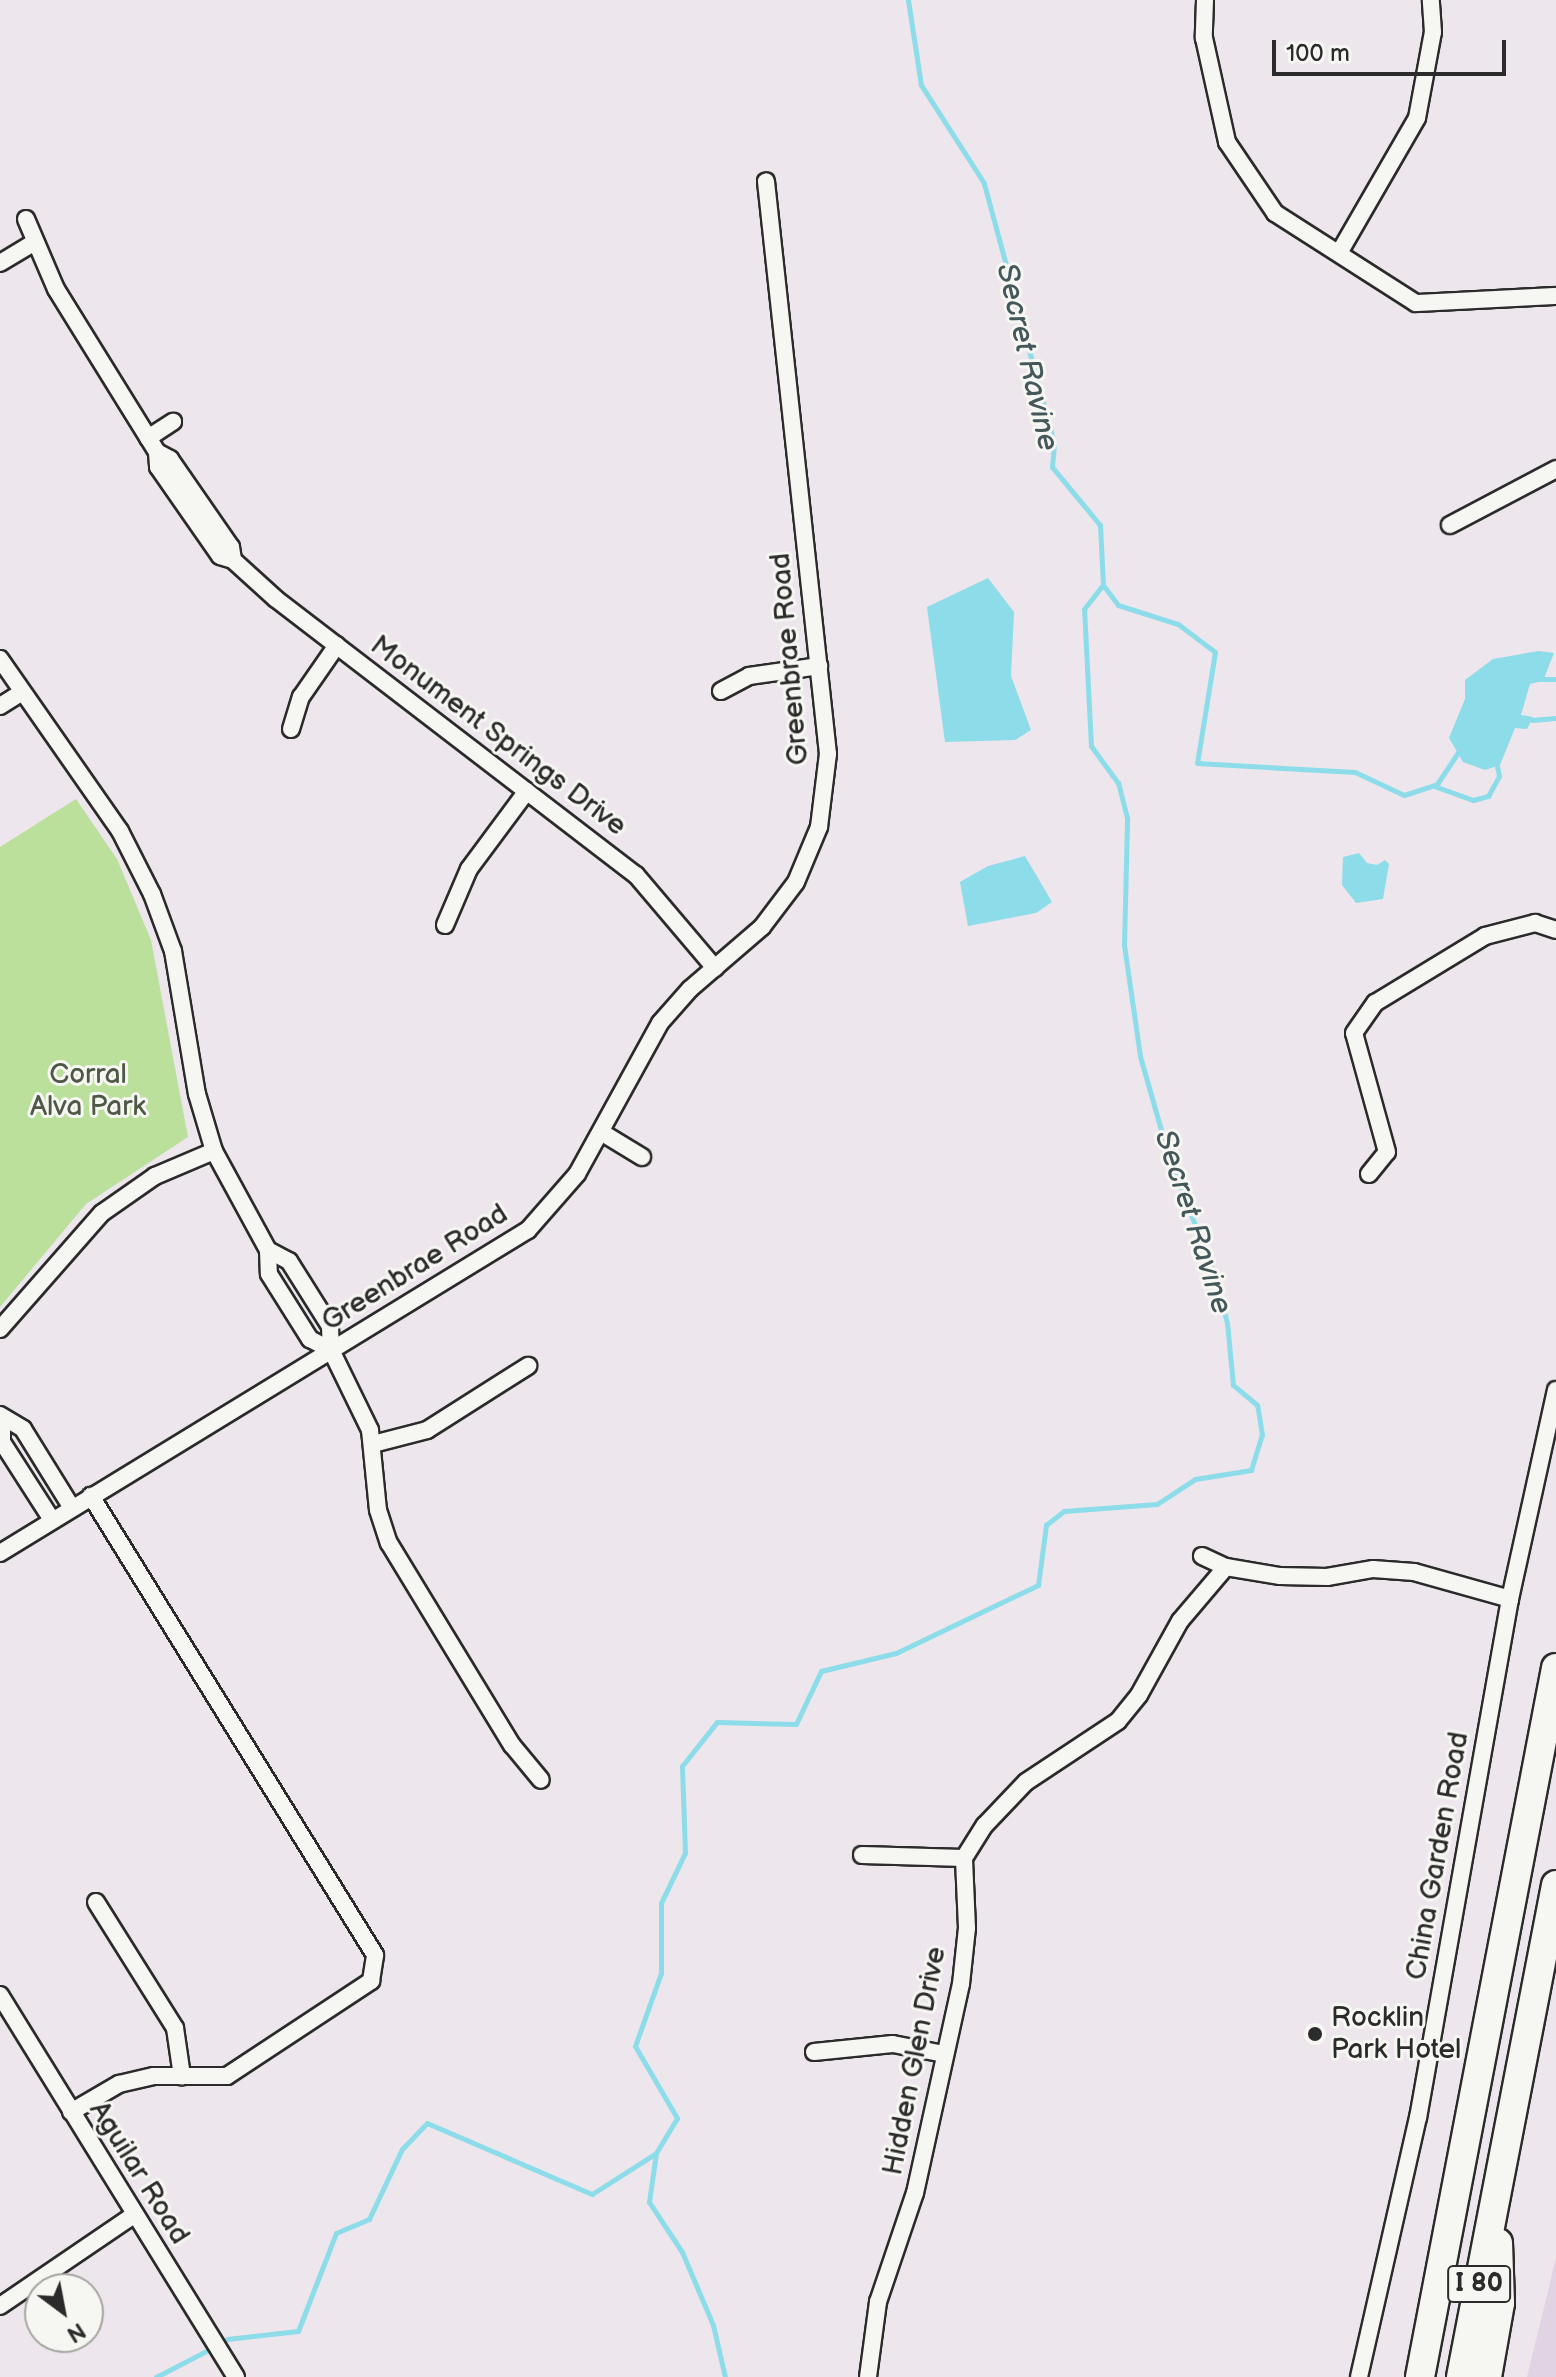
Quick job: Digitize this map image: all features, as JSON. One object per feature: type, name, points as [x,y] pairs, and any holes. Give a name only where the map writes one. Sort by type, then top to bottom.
[{"type":"highway","name":"I 80","points":[[1420,2377],[1556,1668]]},
{"type":"highway","name":"I 80","points":[[1461,2377],[1556,1885]]},
{"type":"highway","points":[[1487,2377],[1500,2303],[1497,2190]]},
{"type":"highway","points":[[1408,2377],[1443,2253]]},
{"type":"street","points":[[1205,0],[1204,38],[1227,142],[1275,213],[1416,303],[1556,296]]},
{"type":"street","points":[[1339,253],[1417,118],[1433,32],[1431,0]]},
{"type":"street","name":"Greenbrae Road","points":[[0,1553],[528,1230],[569,1186],[660,1023],[774,915],[813,845],[828,772],[766,181]]},
{"type":"street","name":"Monument Springs Drive","points":[[26,219],[33,243],[56,289],[153,445],[158,467],[191,519],[220,556],[233,560],[337,645],[636,875],[715,968]]},
{"type":"street","points":[[0,263],[33,243]]},
{"type":"street","points":[[153,445],[173,422]]},
{"type":"street","points":[[1450,525],[1556,469]]},
{"type":"street","points":[[291,729],[301,697],[337,645]]},
{"type":"street","points":[[0,659],[120,831],[152,894],[173,951],[197,1094],[214,1151],[268,1250],[269,1274],[310,1339],[331,1350]]},
{"type":"street","points":[[721,691],[749,676],[819,666]]},
{"type":"street","points":[[0,706],[21,693]]},
{"type":"street","points":[[445,925],[457,888],[527,791]]},
{"type":"street","points":[[1369,1174],[1387,1152],[1354,1033],[1375,1003],[1485,936],[1535,923],[1556,930]]},
{"type":"street","points":[[601,1132],[642,1157]]},
{"type":"street","points":[[0,1329],[102,1213],[155,1176],[214,1151]]},
{"type":"street","points":[[268,1250],[289,1261],[330,1326],[331,1350],[357,1396],[373,1444],[376,1498],[389,1543],[512,1745],[541,1780]]},
{"type":"street","points":[[373,1444],[427,1430],[528,1366]]},
{"type":"street","name":"China Garden Road","points":[[1359,2377],[1418,2118],[1510,1599],[1556,1390]]},
{"type":"street","points":[[1,1417],[23,1429],[72,1508]]},
{"type":"street","points":[[1,1417],[2,1442],[52,1520]]},
{"type":"street","points":[[71,2112],[119,2084],[182,2076],[227,2076],[371,1981],[375,1955],[91,1496]]},
{"type":"street","points":[[1202,1556],[1226,1567],[1327,1577],[1373,1569],[1414,1572],[1510,1599]]},
{"type":"street","points":[[862,1855],[964,1858],[985,1825],[1026,1782],[1118,1721],[1139,1695],[1180,1621],[1226,1567]]},
{"type":"street","name":"Hidden Glen Drive","points":[[868,2377],[878,2302],[915,2193],[966,1957],[964,1858]]},
{"type":"street","points":[[96,1902],[175,2028],[182,2076]]},
{"type":"street","name":"Aguilar Road","points":[[0,1995],[236,2377]]},
{"type":"street","points":[[814,2052],[893,2044],[944,2054]]},
{"type":"street","points":[[0,2306],[134,2215]]},
{"type":"shaded area","points":[[1556,2258],[1556,2377],[1527,2377]]},
{"type":"green space","name":"Corral Alva Park","points":[[76,799],[117,859],[151,940],[188,1137],[86,1204],[0,1307],[0,847]]},
{"type":"water","points":[[988,578],[1014,612],[1011,676],[1031,730],[1015,740],[945,742],[927,607]]},
{"type":"water","points":[[1539,651],[1554,653],[1543,681],[1530,684],[1521,715],[1533,717],[1527,729],[1515,728],[1500,765],[1485,770],[1463,762],[1449,738],[1465,699],[1465,680],[1493,659]]},
{"type":"water","points":[[1359,853],[1367,863],[1377,865],[1385,860],[1389,864],[1383,899],[1356,903],[1342,885],[1343,857]]},
{"type":"water","points":[[1025,856],[1052,902],[1036,913],[968,926],[960,882],[988,866]]},
{"type":"waterway","name":"Secret Ravine","points":[[725,2377],[713,2325],[682,2252],[649,2202],[656,2153],[677,2118],[635,2046],[661,1973],[661,1903],[685,1853],[682,1766],[717,1722],[796,1724],[821,1671],[896,1653],[1038,1585],[1046,1525],[1064,1511],[1157,1504],[1195,1479],[1251,1470],[1262,1435],[1257,1405],[1233,1385],[1227,1323],[1216,1279],[1169,1158],[1140,1056],[1124,945],[1127,818],[1118,783],[1091,746],[1084,609],[1103,585],[1100,525],[1052,467],[1054,443],[984,183],[921,85],[908,0]]},
{"type":"waterway","points":[[1103,585],[1118,605],[1178,624],[1215,652],[1197,763],[1355,772],[1404,795],[1437,784],[1461,748]]},
{"type":"waterway","points":[[1537,679],[1556,679]]},
{"type":"waterway","points":[[1532,720],[1556,718]]},
{"type":"waterway","points":[[1434,786],[1473,800],[1488,796],[1499,776],[1497,766]]},
{"type":"waterway","points":[[227,2339],[298,2331],[336,2233],[369,2219],[402,2149],[427,2123],[592,2194],[656,2153]]},
{"type":"waterway","points":[[156,2377],[208,2350]]},
{"type":"place","name":"Rocklin Park Hotel","points":[[1315,2034]]}]
